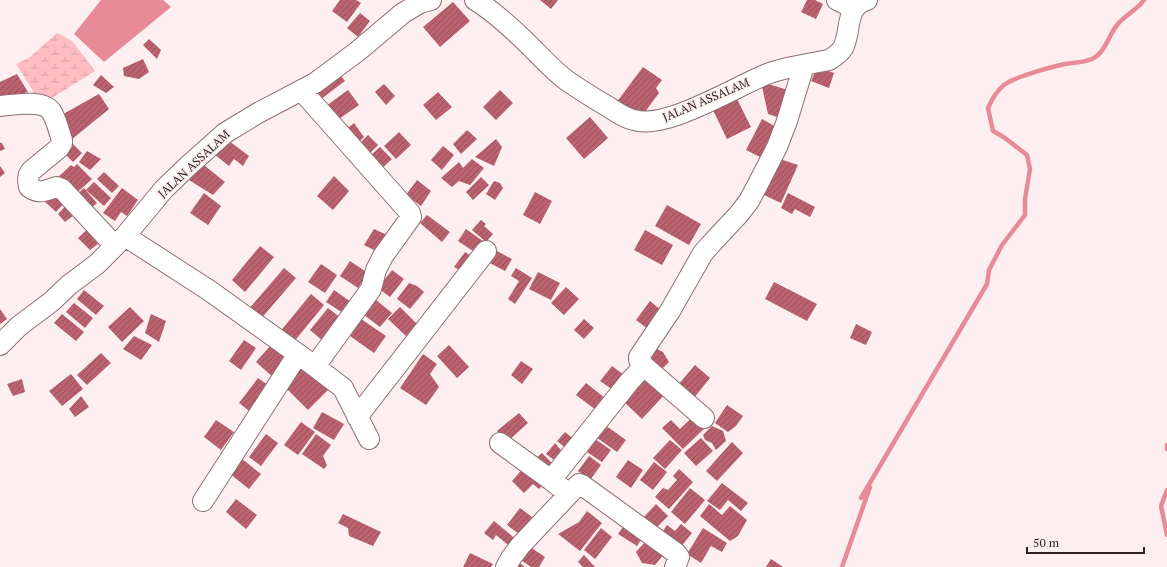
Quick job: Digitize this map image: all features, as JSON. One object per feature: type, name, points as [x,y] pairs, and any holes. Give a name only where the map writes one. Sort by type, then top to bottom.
[{"type":"street","name":"JALAN ASSALAM","points":[[0,345],[19,326],[51,302],[69,285],[96,264],[120,241],[164,189],[225,133],[258,113],[316,83],[404,13],[420,3],[431,0]]},
{"type":"street","name":"JALAN ASSALAM","points":[[475,0],[488,8],[503,21],[533,48],[546,63],[566,80],[612,110],[633,120],[649,122],[663,119],[706,102],[767,74],[829,60],[838,55],[847,38],[852,3]]},
{"type":"street","points":[[704,418],[644,366],[640,362],[639,357],[670,311],[703,253],[749,201],[777,147],[787,121],[804,65]]},
{"type":"street","points":[[302,91],[410,213],[411,217],[383,256],[376,270],[371,289],[314,366]]},
{"type":"street","points":[[0,106],[38,104],[45,106],[51,111],[62,140],[59,148],[30,171],[28,174],[29,187],[40,192],[57,187],[62,189],[120,241],[210,291],[298,354],[343,388],[369,439]]},
{"type":"street","points":[[357,417],[486,251]]},
{"type":"street","points":[[203,501],[298,354]]},
{"type":"street","points":[[551,480],[629,382],[644,366]]},
{"type":"street","points":[[500,443],[569,494]]},
{"type":"street","points":[[506,567],[520,546],[578,484],[582,484],[676,553],[679,557],[675,567]]},
{"type":"green space","points":[[57,33],[72,41],[95,71],[47,101],[38,99],[16,64],[29,58]]},
{"type":"shaded area","points":[[101,0],[163,0],[171,7],[104,62],[74,34]]},
{"type":"building","points":[[340,0],[356,0],[361,3],[347,22],[332,11]]},
{"type":"building","points":[[540,0],[558,0],[551,9]]},
{"type":"building","points":[[807,0],[815,0],[823,4],[816,19],[801,12]]},
{"type":"building","points":[[453,2],[470,21],[440,47],[423,27]]},
{"type":"building","points":[[360,13],[370,21],[358,37],[347,28]]},
{"type":"building","points":[[149,39],[161,50],[157,59],[143,45]]},
{"type":"building","points":[[143,59],[149,72],[139,79],[124,76],[123,68]]},
{"type":"building","points":[[643,67],[662,80],[656,88],[659,93],[639,120],[616,103]]},
{"type":"building","points":[[817,67],[834,73],[829,88],[811,81]]},
{"type":"building","points":[[336,70],[345,81],[321,99],[312,88]]},
{"type":"building","points":[[17,74],[28,92],[0,100],[0,82]]},
{"type":"building","points":[[101,75],[114,87],[106,93],[93,85]]},
{"type":"building","points":[[761,82],[788,90],[780,118],[768,114]]},
{"type":"building","points":[[384,84],[395,96],[386,105],[375,92]]},
{"type":"building","points":[[348,90],[359,105],[336,121],[326,106]]},
{"type":"building","points":[[500,90],[513,103],[496,120],[483,107]]},
{"type":"building","points":[[438,92],[452,107],[436,120],[423,105]]},
{"type":"building","points":[[99,94],[109,109],[71,140],[58,117]]},
{"type":"building","points":[[736,97],[751,127],[727,139],[712,108]]},
{"type":"building","points":[[590,117],[608,138],[584,159],[566,138]]},
{"type":"building","points":[[762,119],[780,129],[764,159],[746,150]]},
{"type":"building","points":[[354,123],[364,137],[354,147],[342,127],[345,124],[349,127]]},
{"type":"building","points":[[467,130],[477,139],[461,154],[453,144]]},
{"type":"building","points":[[399,132],[411,145],[396,159],[384,146]]},
{"type":"building","points":[[368,135],[378,145],[365,158],[355,148]]},
{"type":"building","points":[[225,138],[249,156],[243,166],[234,159],[229,166],[214,154]]},
{"type":"building","points":[[496,139],[502,147],[494,166],[475,157]]},
{"type":"building","points":[[0,143],[2,143],[5,149],[0,151]]},
{"type":"building","points":[[72,143],[82,153],[73,162],[63,152]]},
{"type":"building","points":[[443,146],[454,155],[442,170],[431,160]]},
{"type":"building","points":[[380,147],[392,159],[376,174],[364,161]]},
{"type":"building","points":[[87,151],[101,159],[90,170],[79,162]]},
{"type":"building","points":[[777,158],[798,165],[781,203],[762,194]]},
{"type":"building","points":[[472,159],[484,168],[470,185],[459,181],[452,187],[441,178],[459,162],[463,168]]},
{"type":"building","points":[[200,162],[225,182],[213,195],[189,180]]},
{"type":"building","points":[[77,164],[92,179],[72,197],[56,179],[71,165],[74,167]]},
{"type":"building","points":[[0,166],[5,173],[0,177]]},
{"type":"building","points":[[104,172],[119,186],[112,193],[97,179]]},
{"type":"building","points":[[334,176],[349,191],[333,210],[317,196]]},
{"type":"building","points":[[481,177],[489,185],[473,200],[466,192]]},
{"type":"building","points":[[417,180],[431,191],[421,206],[406,195]]},
{"type":"building","points":[[494,181],[500,183],[503,188],[495,200],[486,194]]},
{"type":"building","points":[[94,182],[111,198],[104,206],[86,190]]},
{"type":"building","points":[[56,188],[68,199],[56,212],[44,201]]},
{"type":"building","points":[[84,188],[97,203],[88,211],[75,196]]},
{"type":"building","points":[[122,188],[138,200],[127,216],[121,212],[115,221],[103,213]]},
{"type":"building","points":[[535,192],[552,201],[540,224],[523,215]]},
{"type":"building","points":[[204,193],[221,206],[208,225],[190,213]]},
{"type":"building","points":[[788,193],[815,207],[810,217],[795,209],[792,214],[781,208]]},
{"type":"building","points":[[70,201],[78,212],[65,222],[58,214]]},
{"type":"building","points":[[667,205],[701,224],[689,245],[655,226]]},
{"type":"building","points":[[427,215],[450,232],[442,242],[420,223]]},
{"type":"building","points":[[481,220],[486,224],[484,226],[493,234],[486,242],[472,230]]},
{"type":"building","points":[[92,225],[99,232],[92,237],[98,244],[90,250],[78,238]]},
{"type":"building","points":[[374,229],[387,235],[376,251],[364,245]]},
{"type":"building","points":[[466,229],[484,242],[476,253],[458,241]]},
{"type":"building","points":[[645,230],[673,245],[662,265],[634,250]]},
{"type":"building","points":[[260,246],[274,257],[245,292],[232,280]]},
{"type":"building","points":[[493,249],[512,259],[505,271],[486,261]]},
{"type":"building","points":[[465,252],[473,257],[465,273],[454,267]]},
{"type":"building","points":[[350,261],[368,273],[358,288],[340,276]]},
{"type":"building","points":[[321,264],[337,275],[325,293],[308,282]]},
{"type":"building","points":[[284,268],[296,278],[260,320],[248,310]]},
{"type":"building","points":[[516,268],[532,278],[515,304],[508,299],[519,281],[511,276]]},
{"type":"building","points":[[392,270],[404,279],[390,297],[378,288]]},
{"type":"building","points":[[538,272],[560,283],[551,300],[529,289]]},
{"type":"building","points":[[774,282],[817,304],[807,321],[765,299]]},
{"type":"building","points":[[409,283],[417,286],[424,292],[410,309],[397,299]]},
{"type":"building","points":[[566,287],[579,299],[564,315],[551,303]]},
{"type":"building","points":[[84,290],[104,306],[96,315],[77,299]]},
{"type":"building","points":[[334,290],[351,302],[343,313],[326,302]]},
{"type":"building","points":[[311,294],[324,305],[293,343],[279,333]]},
{"type":"building","points":[[376,300],[392,313],[380,327],[364,315]]},
{"type":"building","points":[[650,301],[662,311],[648,329],[636,320]]},
{"type":"building","points":[[74,303],[93,318],[85,328],[66,312]]},
{"type":"building","points":[[130,307],[144,321],[122,342],[108,327]]},
{"type":"building","points":[[400,307],[420,327],[408,338],[388,319]]},
{"type":"building","points":[[328,308],[341,318],[323,341],[310,330]]},
{"type":"building","points":[[0,309],[7,319],[0,324]]},
{"type":"building","points":[[62,314],[84,332],[76,341],[54,323]]},
{"type":"building","points":[[151,314],[166,321],[159,342],[145,333]]},
{"type":"building","points":[[361,319],[386,336],[374,353],[350,336]]},
{"type":"building","points":[[584,319],[594,328],[584,339],[574,330]]},
{"type":"building","points":[[856,324],[872,332],[866,345],[850,338]]},
{"type":"building","points":[[134,336],[152,345],[141,360],[123,349]]},
{"type":"building","points":[[244,340],[256,348],[241,370],[229,361]]},
{"type":"building","points":[[273,343],[291,358],[274,378],[256,362]]},
{"type":"building","points":[[449,345],[469,367],[457,378],[437,356]]},
{"type":"building","points":[[655,348],[663,352],[669,362],[658,373],[644,360]]},
{"type":"building","points":[[101,353],[111,363],[87,385],[77,375]]},
{"type":"building","points":[[423,354],[437,364],[430,374],[439,387],[426,405],[400,388]]},
{"type":"building","points":[[521,361],[533,369],[522,384],[511,375]]},
{"type":"building","points":[[304,364],[329,389],[308,410],[283,385]]},
{"type":"building","points":[[695,365],[710,378],[694,398],[678,385]]},
{"type":"building","points":[[612,366],[624,375],[613,390],[600,381]]},
{"type":"building","points":[[71,374],[83,389],[62,406],[49,391]]},
{"type":"building","points":[[641,377],[667,392],[642,419],[621,399]]},
{"type":"building","points":[[258,378],[272,388],[253,414],[239,403]]},
{"type":"building","points":[[22,379],[25,392],[13,396],[7,384]]},
{"type":"building","points":[[586,383],[605,398],[596,410],[576,395]]},
{"type":"building","points":[[81,396],[89,407],[75,417],[69,409]]},
{"type":"building","points":[[727,405],[743,416],[736,426],[728,432],[715,423]]},
{"type":"building","points":[[322,412],[344,424],[334,440],[313,428]]},
{"type":"building","points":[[519,413],[528,423],[507,442],[497,431]]},
{"type":"building","points":[[696,414],[707,426],[683,449],[662,428],[671,420],[680,429]]},
{"type":"building","points":[[216,420],[234,432],[221,450],[204,437]]},
{"type":"building","points":[[301,422],[315,432],[298,455],[284,445]]},
{"type":"building","points":[[602,423],[626,440],[617,452],[593,435]]},
{"type":"building","points":[[712,426],[723,431],[726,441],[716,450],[712,443],[705,440],[703,435]]},
{"type":"building","points":[[565,432],[575,440],[568,450],[557,441]]},
{"type":"building","points":[[266,434],[278,443],[261,466],[249,457]]},
{"type":"building","points":[[316,434],[331,445],[323,456],[327,465],[324,469],[302,454]]},
{"type":"building","points":[[701,438],[713,451],[696,466],[684,453]]},
{"type":"building","points":[[595,439],[611,450],[602,462],[587,452]]},
{"type":"building","points":[[670,440],[682,450],[665,469],[653,458]]},
{"type":"building","points":[[732,442],[743,453],[717,481],[706,471]]},
{"type":"building","points":[[555,443],[565,455],[558,463],[546,454]]},
{"type":"building","points":[[542,453],[553,464],[548,468],[533,461]]},
{"type":"building","points":[[589,456],[601,465],[590,480],[578,471]]},
{"type":"building","points":[[241,458],[261,474],[249,489],[229,473]]},
{"type":"building","points":[[628,460],[643,470],[631,488],[616,477]]},
{"type":"building","points":[[654,462],[667,472],[653,490],[640,480]]},
{"type":"building","points":[[525,466],[544,483],[539,489],[533,484],[524,493],[512,481]]},
{"type":"building","points":[[679,469],[693,482],[669,509],[655,497],[663,488],[668,490],[677,480],[673,476]]},
{"type":"building","points":[[722,483],[748,503],[741,511],[728,500],[720,510],[707,501]]},
{"type":"building","points":[[690,488],[705,500],[685,524],[671,512]]},
{"type":"building","points":[[236,499],[257,515],[246,529],[226,512]]},
{"type":"building","points":[[656,504],[668,516],[653,531],[642,519]]},
{"type":"building","points":[[709,504],[722,515],[730,506],[747,520],[738,536],[730,541],[700,516]]},
{"type":"building","points":[[520,508],[536,520],[523,537],[507,525]]},
{"type":"building","points":[[587,511],[602,523],[580,551],[558,534],[579,522]]},
{"type":"building","points":[[343,514],[381,532],[373,546],[349,536],[348,528],[338,523]]},
{"type":"building","points":[[494,521],[518,541],[512,548],[496,535],[493,540],[484,533]]},
{"type":"building","points":[[626,523],[644,535],[637,546],[618,534]]},
{"type":"building","points":[[681,524],[692,533],[680,548],[662,533],[667,525],[675,531]]},
{"type":"building","points":[[601,528],[612,537],[595,559],[584,550]]},
{"type":"building","points":[[703,528],[727,543],[722,552],[711,546],[701,563],[687,554]]},
{"type":"building","points":[[648,539],[665,553],[655,565],[642,563],[636,552]]},
{"type":"building","points":[[527,545],[545,557],[539,567],[531,567],[518,558]]},
{"type":"building","points":[[470,553],[493,564],[491,567],[463,567]]},
{"type":"building","points":[[584,555],[595,567],[583,567],[578,562]]},
{"type":"building","points":[[771,559],[783,567],[766,567]]},
{"type":"building","points":[[517,561],[525,567],[513,567]]},
{"type":"waterway","points":[[842,567],[870,487],[861,498],[987,284],[989,270],[1002,245],[1025,215],[1025,199],[1030,169],[1027,155],[1005,138],[993,131],[988,108],[993,98],[1001,87],[1016,79],[1051,67],[1089,60],[1097,56],[1104,48],[1117,25],[1144,0]]},
{"type":"waterway","points":[[1167,490],[1161,506],[1167,535]]}]
